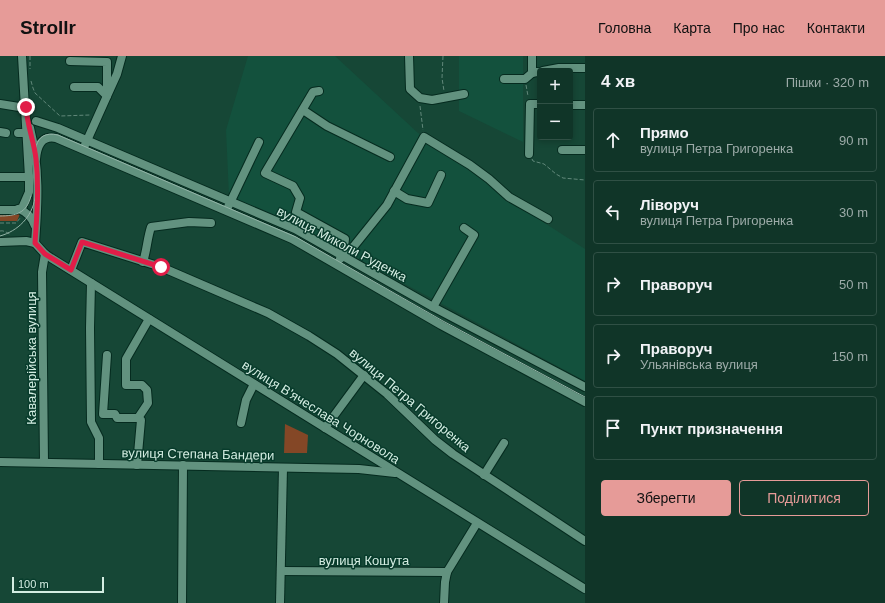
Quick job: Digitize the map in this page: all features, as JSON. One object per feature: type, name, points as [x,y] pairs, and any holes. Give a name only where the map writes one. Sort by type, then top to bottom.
[{"type":"street","points":[[21,211],[28,192],[29,177],[26,118],[27,79],[22,56]]},
{"type":"street","points":[[84,150],[117,74],[122,56]]},
{"type":"street","points":[[409,56],[410,89],[420,98],[432,100],[464,94]]},
{"type":"street","points":[[504,79],[525,79],[536,72],[532,56]]},
{"type":"street","points":[[70,61],[107,62],[107,96]]},
{"type":"street","points":[[573,68],[585,68]]},
{"type":"street","points":[[74,87],[98,87],[107,96]]},
{"type":"street","points":[[319,91],[313,92],[265,173],[293,186],[300,198],[296,212],[345,239],[343,256]]},
{"type":"street","points":[[0,104],[26,107]]},
{"type":"street","points":[[528,154],[530,104],[537,104]]},
{"type":"street","points":[[573,104],[585,105]]},
{"type":"street","name":"вулиця Миколи Руденка","points":[[26,107],[36,121],[53,137],[292,239],[441,325],[585,402]]},
{"type":"street","points":[[303,110],[327,126],[390,156]]},
{"type":"street","points":[[26,118],[33,140],[36,159]]},
{"type":"street","name":"вулиця Миколи Руденка","points":[[36,121],[58,128],[294,229],[433,307],[585,387]]},
{"type":"street","points":[[18,133],[27,133]]},
{"type":"street","points":[[0,242],[26,241],[35,243],[38,195],[36,152],[39,144],[43,140],[53,137]]},
{"type":"street","points":[[336,264],[354,246],[387,205],[424,137],[470,165],[489,179],[509,197],[548,219]]},
{"type":"street","points":[[226,211],[259,142]]},
{"type":"street","points":[[562,150],[585,150]]},
{"type":"street","points":[[394,191],[407,199],[428,203],[441,175]]},
{"type":"street","points":[[0,177],[29,177]]},
{"type":"street","points":[[0,210],[21,211],[29,215],[36,228]]},
{"type":"street","points":[[143,262],[146,254],[148,234],[151,227],[189,222],[211,223]]},
{"type":"street","points":[[433,307],[474,235],[464,228]]},
{"type":"street","name":"вулиця Петра Григоренка","points":[[71,270],[82,242],[161,267],[268,313],[337,354],[387,394],[435,440],[453,454],[585,542]]},
{"type":"street","name":"вулиця В'ячеслава Чорновола","points":[[35,243],[45,254],[585,589]]},
{"type":"street","name":"Кавалерійська вулиця","points":[[44,462],[42,272],[45,254]]},
{"type":"street","points":[[91,282],[91,422],[99,438],[99,464]]},
{"type":"street","points":[[138,418],[148,403],[147,390],[142,385],[126,385],[126,359],[149,318]]},
{"type":"street","points":[[107,355],[103,414],[115,414],[117,418],[138,418]]},
{"type":"street","points":[[325,428],[364,375]]},
{"type":"street","points":[[241,423],[246,400],[254,384]]},
{"type":"street","points":[[137,465],[141,420],[138,418]]},
{"type":"street","points":[[484,475],[504,443]]},
{"type":"street","name":"вулиця Степана Бандери","points":[[0,462],[359,469],[396,473]]},
{"type":"street","points":[[182,603],[183,465]]},
{"type":"street","points":[[280,603],[282,468]]},
{"type":"street","points":[[444,603],[447,572],[477,523]]},
{"type":"street","name":"вулиця Кошута","points":[[281,572],[447,572]]},
{"type":"path","points":[[30,56],[27,79],[35,93],[60,116],[99,115]]},
{"type":"path","points":[[443,56],[442,78],[444,97]]},
{"type":"path","points":[[525,79],[530,104]]},
{"type":"path","points":[[420,107],[424,137]]},
{"type":"path","points":[[528,154],[533,161],[544,164],[563,178],[585,180]]},
{"type":"path","points":[[0,223],[16,223],[20,219],[21,211]]},
{"type":"shaded area","points":[[248,56],[335,56],[418,133],[489,179],[515,204],[585,249],[585,381],[338,248],[229,196],[226,130]]},
{"type":"shaded area","points":[[459,56],[523,56],[523,142],[459,111]]},
{"type":"shaded area","points":[[0,214],[20,214],[17,221],[0,221]]},
{"type":"shaded area","points":[[285,424],[308,435],[307,453],[284,453]]},
{"type":"tram line","points":[[0,236],[7,234],[18,227],[31,211],[35,195],[36,145],[43,136],[50,134],[58,135],[296,237],[443,321],[585,397]]},
{"type":"tram line","points":[[0,216],[16,214],[24,210],[31,196]]},
{"type":"route","points":[[26,107],[26,118],[33,140],[36,159],[38,195],[35,243],[45,254],[71,270],[82,242],[161,267]]}]
